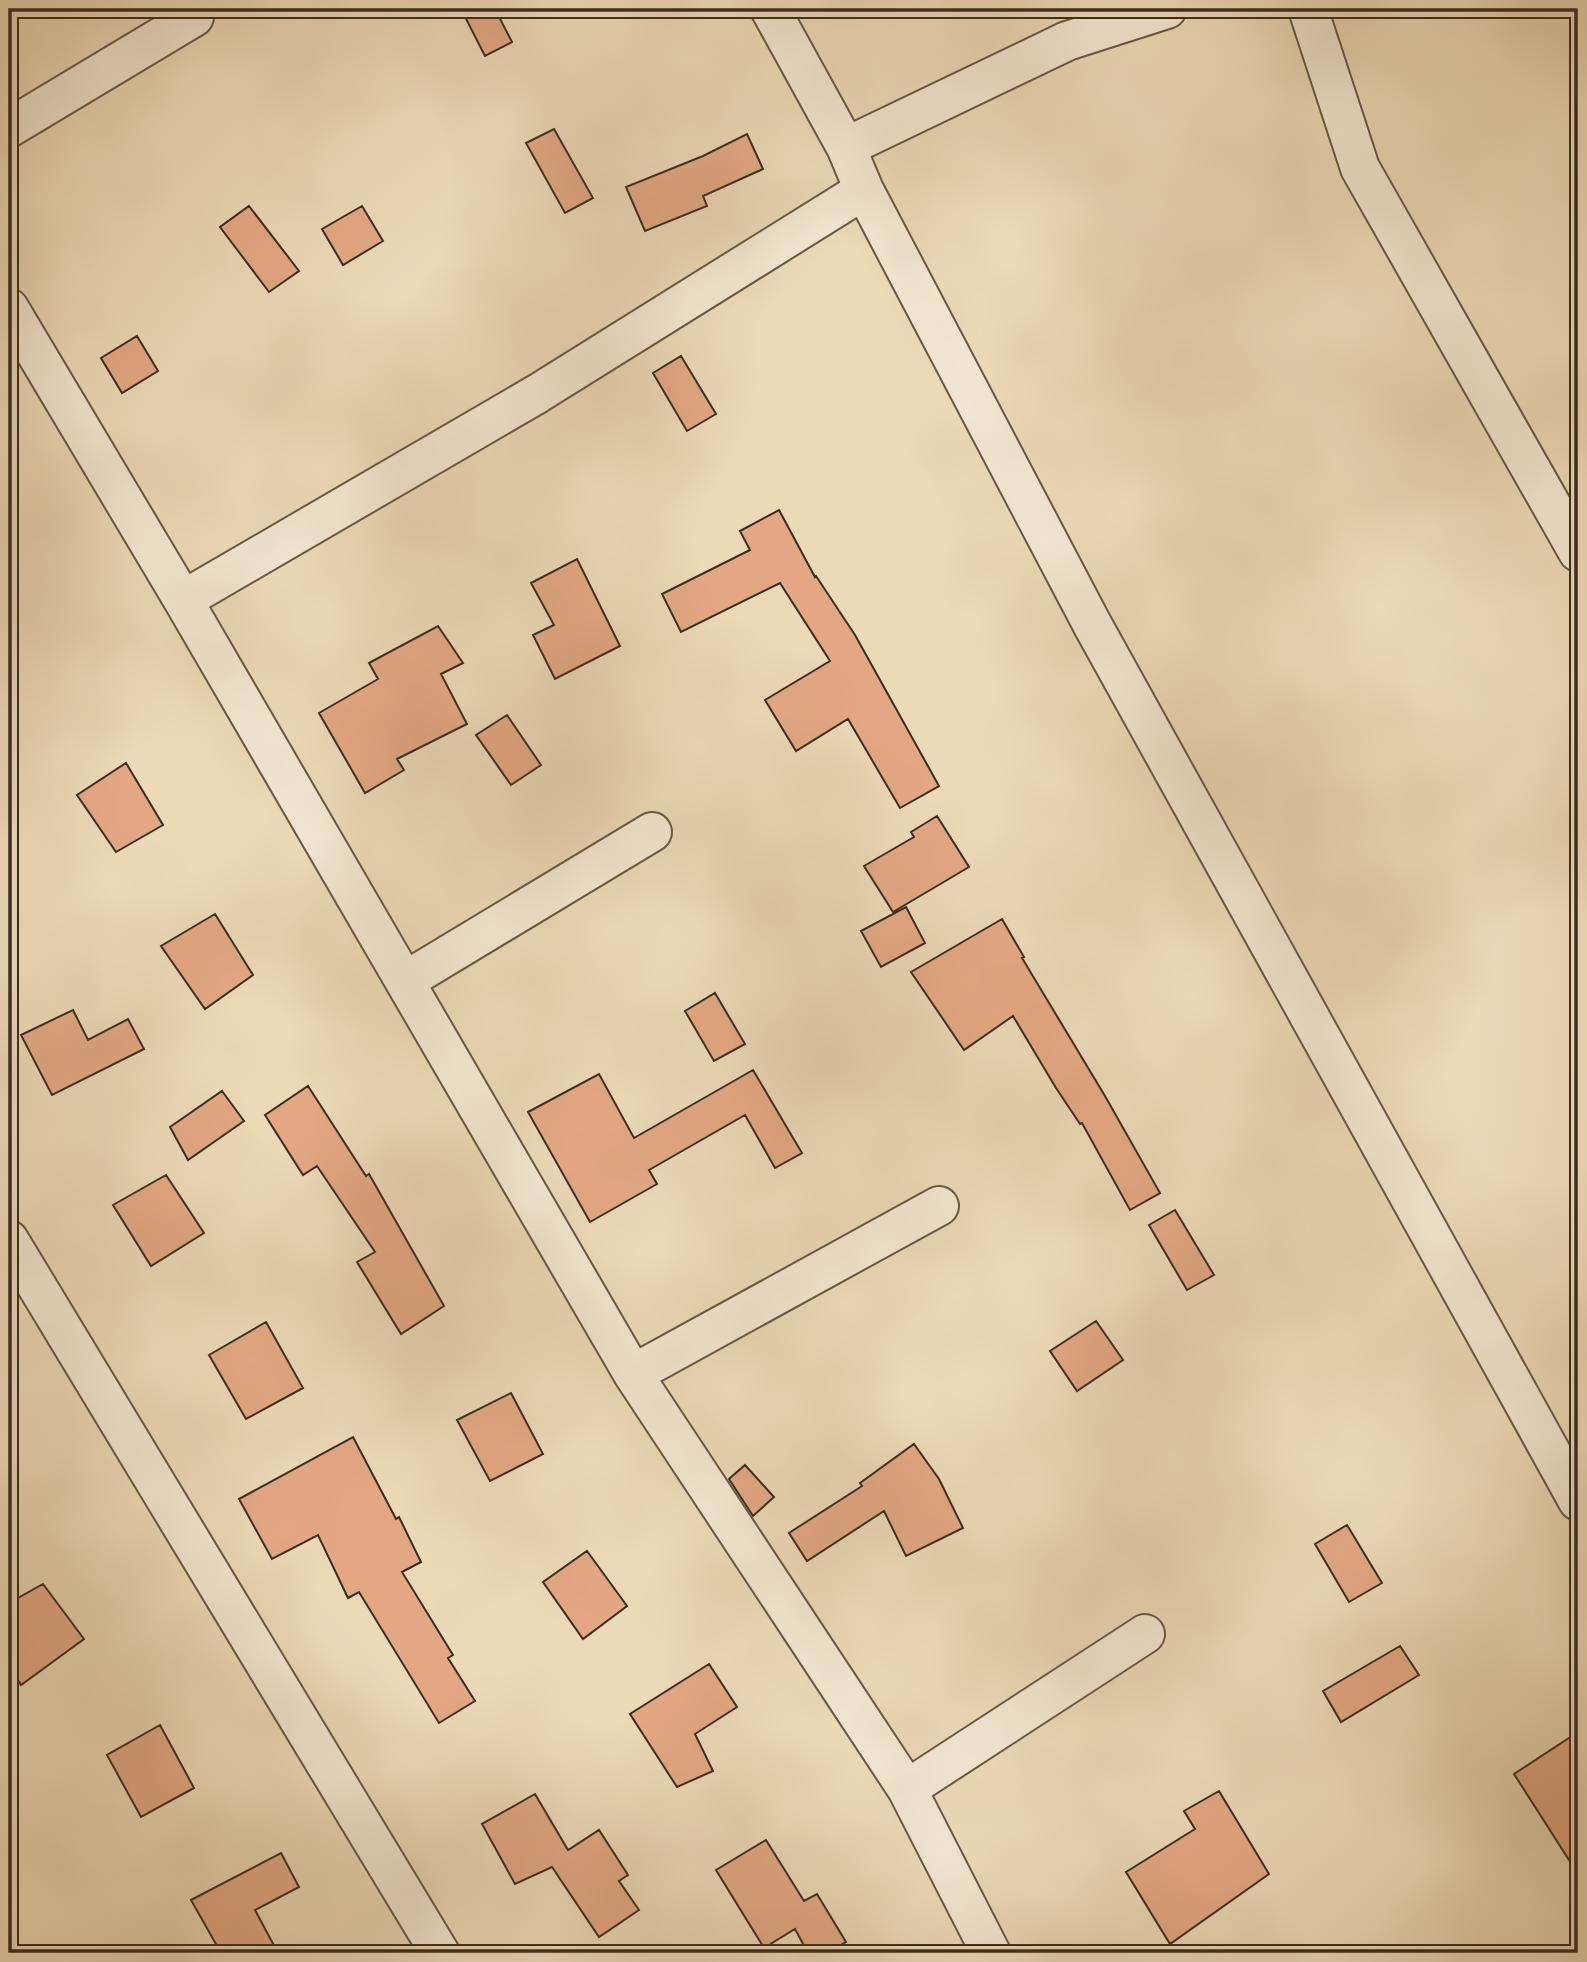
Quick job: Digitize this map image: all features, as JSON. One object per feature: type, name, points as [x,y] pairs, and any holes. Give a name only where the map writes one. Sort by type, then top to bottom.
[{"type":"street","points":[[770,9],[846,147],[864,190],[1098,636],[1578,1501]]},
{"type":"street","points":[[846,147],[1068,41],[1167,9]]},
{"type":"street","points":[[1308,9],[1360,168],[1578,552]]},
{"type":"street","points":[[9,128],[194,17]]},
{"type":"street","points":[[183,600],[537,394],[864,190]]},
{"type":"street","points":[[9,307],[183,600],[633,1374],[907,1789],[991,1953]]},
{"type":"street","points":[[405,981],[652,832]]},
{"type":"street","points":[[633,1374],[939,1206]]},
{"type":"street","points":[[9,1240],[440,1953]]},
{"type":"street","points":[[907,1789],[1145,1634]]},
{"type":"building","points":[[461,9],[495,9],[512,42],[485,56]]},
{"type":"building","points":[[554,129],[593,198],[565,213],[526,143]]},
{"type":"building","points":[[747,134],[763,169],[703,196],[707,206],[645,231],[626,187],[703,156]]},
{"type":"building","points":[[249,206],[299,271],[269,292],[220,227]]},
{"type":"building","points":[[362,206],[383,241],[343,265],[322,229]]},
{"type":"building","points":[[137,336],[158,371],[122,393],[101,358]]},
{"type":"building","points":[[681,356],[716,414],[687,431],[653,373]]},
{"type":"building","points":[[779,510],[815,577],[855,635],[939,786],[900,808],[848,719],[796,751],[765,700],[830,661],[780,583],[681,632],[662,594],[750,550],[740,531]]},
{"type":"building","points":[[577,559],[620,646],[555,679],[533,635],[554,625],[531,583]]},
{"type":"building","points":[[438,626],[463,663],[441,674],[467,724],[397,759],[404,770],[365,793],[319,713],[378,679],[369,663]]},
{"type":"building","points":[[507,715],[541,765],[511,785],[476,735]]},
{"type":"building","points":[[126,763],[163,825],[116,852],[77,795]]},
{"type":"building","points":[[937,816],[969,867],[893,912],[864,866],[914,837],[911,832]]},
{"type":"building","points":[[906,907],[925,943],[881,967],[861,931]]},
{"type":"building","points":[[215,914],[253,975],[205,1009],[161,946]]},
{"type":"building","points":[[1002,919],[1024,957],[1022,958],[1160,1193],[1130,1210],[1082,1123],[1080,1124],[1056,1088],[1013,1016],[964,1050],[911,972]]},
{"type":"building","points":[[715,993],[745,1044],[714,1061],[685,1011]]},
{"type":"building","points":[[73,1010],[88,1040],[128,1019],[144,1049],[52,1095],[21,1035]]},
{"type":"building","points":[[753,1070],[802,1153],[775,1168],[745,1115],[649,1170],[657,1184],[590,1222],[528,1112],[599,1074],[634,1138]]},
{"type":"building","points":[[308,1086],[366,1176],[369,1174],[444,1306],[401,1334],[357,1262],[375,1252],[317,1166],[303,1175],[265,1115]]},
{"type":"building","points":[[222,1091],[244,1121],[188,1160],[170,1127]]},
{"type":"building","points":[[166,1175],[204,1233],[151,1266],[113,1205]]},
{"type":"building","points":[[1175,1210],[1214,1275],[1187,1290],[1149,1225]]},
{"type":"building","points":[[1096,1321],[1123,1360],[1077,1391],[1050,1351]]},
{"type":"building","points":[[266,1322],[303,1388],[246,1419],[209,1355]]},
{"type":"building","points":[[511,1393],[543,1454],[490,1481],[457,1420]]},
{"type":"building","points":[[353,1437],[396,1519],[399,1517],[421,1562],[402,1572],[453,1655],[448,1658],[475,1701],[439,1723],[359,1592],[348,1598],[318,1535],[272,1559],[239,1499]]},
{"type":"building","points":[[914,1444],[939,1479],[963,1528],[906,1556],[884,1511],[807,1561],[789,1533],[862,1486],[860,1483]]},
{"type":"building","points":[[745,1465],[774,1497],[753,1516],[729,1479]]},
{"type":"building","points":[[1347,1525],[1382,1583],[1349,1602],[1315,1544]]},
{"type":"building","points":[[587,1551],[627,1606],[583,1639],[543,1582]]},
{"type":"building","points":[[43,1584],[84,1639],[21,1685],[9,1665],[9,1603]]},
{"type":"building","points":[[1400,1646],[1419,1675],[1341,1722],[1323,1691]]},
{"type":"building","points":[[709,1664],[737,1707],[695,1734],[713,1771],[677,1787],[630,1714]]},
{"type":"building","points":[[160,1725],[194,1788],[141,1817],[107,1755]]},
{"type":"building","points":[[1578,1732],[1578,1874],[1514,1774]]},
{"type":"building","points":[[1219,1791],[1269,1874],[1170,1944],[1126,1872],[1195,1829],[1184,1811]]},
{"type":"building","points":[[535,1794],[568,1850],[599,1830],[628,1875],[619,1881],[639,1910],[599,1937],[552,1867],[515,1884],[482,1824]]},
{"type":"building","points":[[766,1840],[804,1901],[817,1894],[846,1942],[827,1953],[808,1953],[795,1929],[764,1948],[716,1870]]},
{"type":"building","points":[[281,1853],[299,1887],[255,1910],[278,1953],[221,1953],[191,1900]]}]
